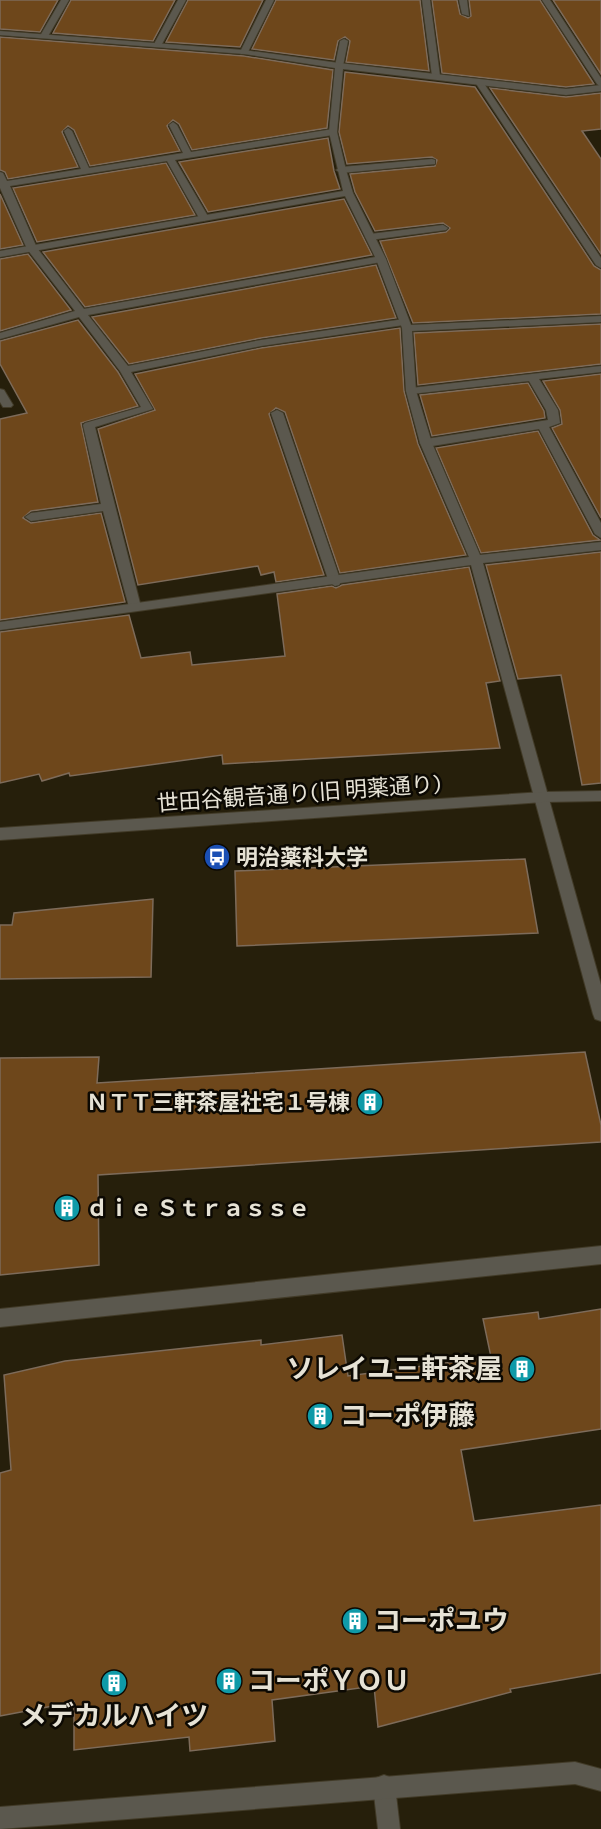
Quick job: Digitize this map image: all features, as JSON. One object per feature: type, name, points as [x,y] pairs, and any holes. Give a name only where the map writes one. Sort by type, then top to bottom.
[{"type":"street","points":[[44,36],[66,0]]},
{"type":"street","points":[[158,44],[182,0]]},
{"type":"street","points":[[244,52],[270,0]]},
{"type":"street","points":[[426,0],[436,76]]},
{"type":"street","points":[[463,0],[466,14]]},
{"type":"street","points":[[0,33],[244,52],[339,66],[566,92],[601,86],[546,0]]},
{"type":"street","points":[[344,40],[339,66],[333,132],[341,170],[348,193],[381,259],[406,325],[411,391],[426,443],[476,560],[601,1014]]},
{"type":"street","points":[[479,82],[601,265]]},
{"type":"street","points":[[173,125],[188,154]]},
{"type":"street","points":[[68,131],[86,171]]},
{"type":"street","points":[[135,607],[89,425],[147,409],[125,370],[32,249],[1,182],[333,132]]},
{"type":"street","points":[[169,157],[204,218]]},
{"type":"street","points":[[341,170],[432,162]]},
{"type":"street","points":[[0,254],[348,193]]},
{"type":"street","points":[[370,237],[442,228]]},
{"type":"street","points":[[0,336],[80,313],[381,259]]},
{"type":"street","points":[[125,370],[261,343],[406,325],[601,319]]},
{"type":"street","points":[[411,391],[601,369]]},
{"type":"street","points":[[426,443],[554,423],[552,410],[532,377]]},
{"type":"street","points":[[0,392],[7,405]]},
{"type":"street","points":[[277,412],[335,582]]},
{"type":"street","points":[[543,426],[601,534]]},
{"type":"street","points":[[31,517],[108,507]]},
{"type":"street","points":[[0,626],[335,582],[476,560],[601,546]]},
{"type":"street","name":"世田谷観音通り(旧 明薬通り)","points":[[0,834],[543,797],[601,796]]},
{"type":"street","points":[[0,1318],[601,1255]]},
{"type":"street","points":[[0,1818],[24,1822],[384,1786],[575,1773],[601,1780]]},
{"type":"street","points":[[384,1786],[389,1829]]},
{"type":"building","points":[[0,0],[58,0],[40,32],[0,29]]},
{"type":"building","points":[[71,0],[175,0],[153,41],[53,33]]},
{"type":"building","points":[[188,0],[263,0],[240,47],[166,42]]},
{"type":"building","points":[[276,0],[420,0],[429,71],[346,62],[350,41],[345,37],[338,41],[334,60],[252,49]]},
{"type":"building","points":[[432,0],[457,0],[460,14],[468,18],[471,16],[469,0],[540,0],[594,84],[566,87],[442,73]]},
{"type":"building","points":[[553,0],[601,0],[601,74]]},
{"type":"building","points":[[0,37],[244,56],[333,70],[327,128],[192,150],[179,124],[173,120],[167,126],[180,151],[90,166],[74,130],[68,126],[62,132],[78,167],[8,179],[5,172],[0,170]]},
{"type":"building","points":[[345,72],[475,87],[594,266],[601,270],[601,314],[413,323],[380,241],[446,232],[450,228],[443,223],[375,231],[355,192],[350,174],[435,166],[437,160],[432,157],[347,164],[339,132]]},
{"type":"building","points":[[490,88],[566,97],[601,93],[601,129],[582,131],[601,159],[601,254]]},
{"type":"building","points":[[328,138],[340,189],[208,212],[179,162]]},
{"type":"building","points":[[166,163],[195,215],[37,242],[13,188]]},
{"type":"building","points":[[0,194],[23,245],[0,249]]},
{"type":"building","points":[[344,199],[372,255],[85,307],[43,252]]},
{"type":"building","points":[[28,254],[71,310],[0,331],[0,259]]},
{"type":"building","points":[[376,265],[396,318],[261,338],[129,364],[92,317]]},
{"type":"building","points":[[78,320],[118,372],[138,406],[81,423],[98,502],[31,511],[23,518],[31,523],[101,513],[125,602],[0,620],[0,419],[27,413],[0,364],[0,341]]},
{"type":"building","points":[[601,324],[601,364],[418,385],[414,333]]},
{"type":"building","points":[[400,328],[404,391],[418,444],[466,555],[340,573],[285,412],[276,408],[269,414],[324,575],[276,582],[274,572],[261,575],[258,566],[138,585],[98,429],[155,410],[135,374],[261,348]]},
{"type":"building","points":[[601,374],[601,518],[552,428],[562,424],[560,410],[543,381]]},
{"type":"building","points":[[528,383],[544,411],[545,418],[432,436],[420,395]]},
{"type":"building","points":[[538,431],[593,535],[600,540],[481,553],[436,448]]},
{"type":"building","points":[[601,552],[601,783],[582,785],[561,675],[518,679],[486,565]]},
{"type":"building","points":[[469,567],[500,681],[486,683],[500,748],[223,764],[222,755],[70,776],[69,773],[42,781],[39,774],[0,783],[0,632],[129,615],[141,658],[190,652],[192,665],[285,656],[277,594],[332,586],[336,588],[342,585]]},
{"type":"building","points":[[525,859],[538,933],[237,946],[235,871]]},
{"type":"building","points":[[153,899],[151,977],[0,979],[0,925],[12,925],[14,913]]},
{"type":"building","name":"ＮＴＴ三軒茶屋社宅１号棟","points":[[585,1052],[601,1125],[601,1142],[98,1175],[99,1265],[0,1275],[0,1058],[99,1057],[97,1083]]},
{"type":"building","points":[[601,1309],[601,1429],[461,1450],[474,1521],[601,1505],[601,1673],[510,1689],[511,1692],[378,1727],[374,1686],[272,1700],[275,1741],[190,1751],[189,1737],[74,1750],[74,1702],[0,1716],[0,1473],[11,1470],[4,1375],[65,1361],[261,1340],[261,1345],[342,1335],[348,1376],[491,1357],[483,1319],[538,1312],[539,1319]]},
{"type":"place","name":"明治薬科大学","points":[[217,857]]},
{"type":"place","name":"ＮＴＴ三軒茶屋社宅１号棟","points":[[370,1102]]},
{"type":"place","name":"ｄｉｅ Ｓｔｒａｓｓｅ","points":[[67,1208]]},
{"type":"place","name":"ソレイユ三軒茶屋","points":[[522,1369]]},
{"type":"place","name":"コーポ伊藤","points":[[320,1416]]},
{"type":"place","name":"コーポユウ","points":[[355,1621]]},
{"type":"place","name":"コーポＹＯＵ","points":[[229,1681]]},
{"type":"place","name":"メデカルハイツ","points":[[114,1683]]}]
